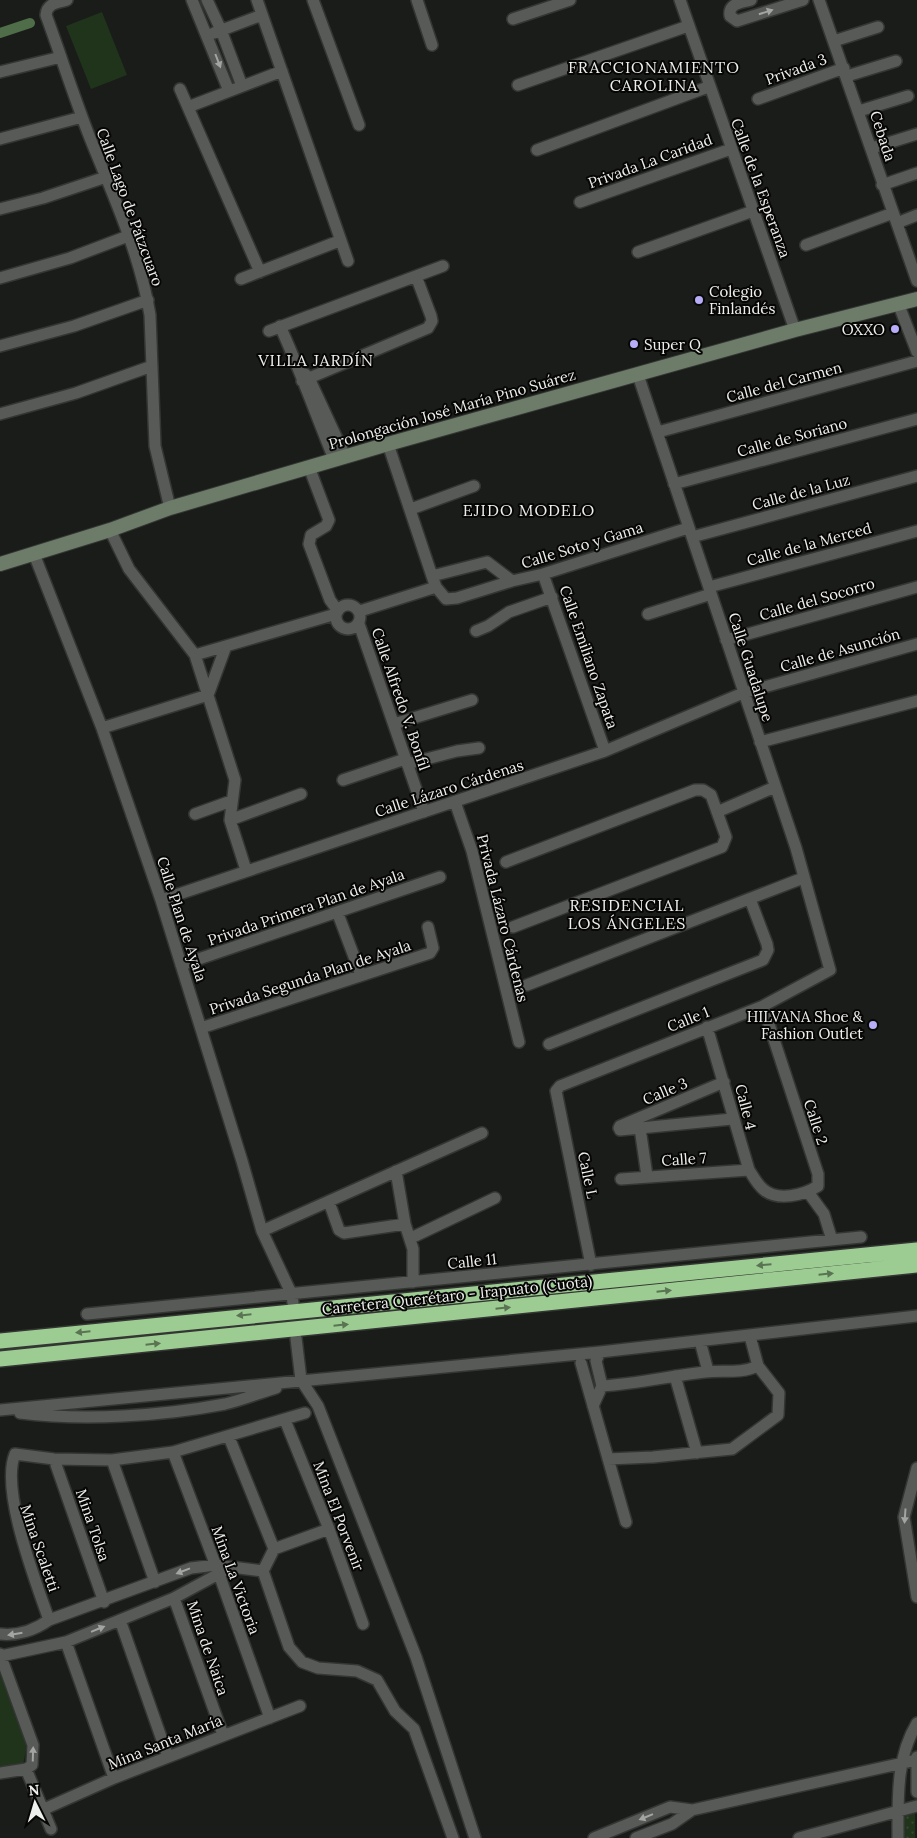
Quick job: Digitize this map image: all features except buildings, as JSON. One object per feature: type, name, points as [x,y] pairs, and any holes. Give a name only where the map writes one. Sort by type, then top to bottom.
[{"type":"highway","points":[[839,1258],[917,1243]]},
{"type":"highway","name":"Carretera Querétaro - Irapuato (Cuota)","points":[[0,1340],[917,1250]]},
{"type":"highway","name":"Carretera Querétaro - Irapuato (Cuota)","points":[[0,1360],[917,1265]]},
{"type":"main road","name":"Prolongación José María Pino Suárez","points":[[0,564],[110,530],[170,508],[388,444],[795,330],[917,298]]},
{"type":"street","name":"Calle Lago de Pátzcuaro","points":[[67,0],[51,5],[46,9],[46,15],[82,117],[128,236],[148,300],[156,452],[170,508]]},
{"type":"street","points":[[192,0],[229,91]]},
{"type":"street","points":[[207,0],[222,30],[242,86]]},
{"type":"street","points":[[256,0],[339,241],[348,261]]},
{"type":"street","points":[[313,0],[359,125]]},
{"type":"street","points":[[418,0],[432,45]]},
{"type":"street","points":[[513,19],[570,0]]},
{"type":"street","name":"Calle de la Esperanza","points":[[680,0],[708,87],[795,330]]},
{"type":"street","points":[[751,0],[732,6],[730,16],[737,21],[803,0]]},
{"type":"street","name":"Cebada","points":[[819,0],[872,148],[882,185],[895,218],[913,254],[917,281]]},
{"type":"street","points":[[208,36],[262,15]]},
{"type":"street","points":[[518,85],[688,26]]},
{"type":"street","points":[[834,42],[878,27]]},
{"type":"street","points":[[0,72],[61,57]]},
{"type":"street","name":"Privada 3","points":[[758,99],[845,72],[896,61]]},
{"type":"street","points":[[188,107],[282,71]]},
{"type":"street","points":[[537,150],[708,87]]},
{"type":"street","points":[[180,89],[260,272]]},
{"type":"street","points":[[859,111],[908,96]]},
{"type":"street","points":[[0,139],[82,117]]},
{"type":"street","points":[[872,148],[917,134]]},
{"type":"street","name":"Privada La Caridad","points":[[580,202],[731,149]]},
{"type":"street","points":[[882,185],[917,173]]},
{"type":"street","points":[[0,209],[43,198],[106,177]]},
{"type":"street","points":[[638,252],[753,211]]},
{"type":"street","points":[[806,244],[895,218],[917,215]]},
{"type":"street","points":[[0,278],[70,258],[128,236]]},
{"type":"street","points":[[241,279],[339,241]]},
{"type":"street","points":[[269,331],[442,266]]},
{"type":"street","points":[[306,380],[428,328],[432,321],[431,316],[416,276]]},
{"type":"street","points":[[0,346],[74,326],[148,300]]},
{"type":"street","points":[[898,304],[917,352]]},
{"type":"street","points":[[280,326],[340,458]]},
{"type":"street","name":"Calle del Carmen","points":[[658,432],[917,361]]},
{"type":"street","points":[[0,414],[76,393],[152,366]]},
{"type":"street","name":"Calle Guadalupe","points":[[638,375],[796,848],[830,970]]},
{"type":"street","name":"Calle de Soriano","points":[[674,484],[917,419]]},
{"type":"street","points":[[388,444],[434,581],[446,599],[457,598],[512,581]]},
{"type":"street","points":[[195,655],[337,612],[346,605],[351,605],[360,611],[359,624],[349,630],[343,629],[336,620],[337,612],[330,600],[310,544],[311,535],[326,526],[329,520],[309,467]]},
{"type":"street","name":"Calle de la Luz","points":[[690,533],[917,476]]},
{"type":"street","points":[[411,509],[474,486]]},
{"type":"street","points":[[110,530],[129,569],[195,655],[235,780],[230,820],[246,870]]},
{"type":"street","name":"Calle de la Merced","points":[[648,614],[710,590],[917,531]]},
{"type":"street","name":"Calle Soto y Gama","points":[[360,611],[487,562],[512,581],[690,533]]},
{"type":"street","name":"Calle Plan de Ayala","points":[[34,554],[102,728],[182,965],[262,1231],[293,1299]]},
{"type":"street","name":"Calle Emiliano Zapata","points":[[543,574],[605,751]]},
{"type":"street","name":"Calle del Socorro","points":[[726,640],[917,587]]},
{"type":"street","points":[[476,631],[488,626],[509,612],[552,597]]},
{"type":"street","name":"Calle Alfredo V. Bonfil","points":[[359,624],[424,812]]},
{"type":"street","name":"Calle de Asunción","points":[[743,693],[917,644]]},
{"type":"street","points":[[208,695],[226,646]]},
{"type":"street","name":"Calle Lázaro Cárdenas","points":[[161,900],[605,751],[743,693]]},
{"type":"street","points":[[102,728],[208,695]]},
{"type":"street","points":[[394,724],[472,700]]},
{"type":"street","points":[[760,742],[917,701]]},
{"type":"street","points":[[343,780],[406,762],[479,748]]},
{"type":"street","points":[[717,812],[775,787]]},
{"type":"street","points":[[506,862],[695,790],[703,790],[711,795],[726,838],[722,847],[513,927]]},
{"type":"street","points":[[230,820],[302,794]]},
{"type":"street","points":[[195,814],[231,801]]},
{"type":"street","name":"Privada Lázaro Cárdenas","points":[[455,802],[472,851],[519,1042]]},
{"type":"street","name":"Privada Primera Plan de Ayala","points":[[182,965],[338,914],[440,878]]},
{"type":"street","points":[[527,985],[803,878]]},
{"type":"street","points":[[549,1044],[763,960],[768,950],[767,944],[750,899]]},
{"type":"street","points":[[338,914],[361,976]]},
{"type":"street","name":"Privada Segunda Plan de Ayala","points":[[201,1028],[430,953],[432,948],[428,927]]},
{"type":"street","name":"Calle 1","points":[[556,1091],[560,1086],[763,1006],[830,970]]},
{"type":"street","name":"Calle 2","points":[[763,1006],[818,1174],[818,1186],[808,1192]]},
{"type":"street","name":"Calle 4","points":[[707,1027],[724,1082],[732,1119],[749,1170],[763,1190],[777,1195],[797,1195],[808,1192]]},
{"type":"street","name":"Calle 3","points":[[640,1128],[622,1130],[619,1128],[724,1082]]},
{"type":"street","name":"Calle L","points":[[556,1091],[591,1265]]},
{"type":"street","points":[[647,1176],[640,1128],[732,1119]]},
{"type":"street","points":[[262,1231],[482,1133]]},
{"type":"street","name":"Calle 7","points":[[621,1179],[749,1170]]},
{"type":"street","points":[[396,1172],[403,1223],[411,1238],[414,1258],[414,1282]]},
{"type":"street","points":[[808,1192],[824,1214],[832,1240]]},
{"type":"street","points":[[411,1238],[494,1198]]},
{"type":"street","points":[[329,1202],[339,1230],[344,1233],[403,1223]]},
{"type":"street","name":"Calle 11","points":[[87,1314],[293,1299],[414,1282],[861,1237]]},
{"type":"street","points":[[0,1410],[301,1380],[598,1356],[700,1341],[917,1316]]},
{"type":"street","points":[[608,1459],[732,1449],[778,1415],[779,1393],[758,1366],[750,1336]]},
{"type":"street","points":[[296,1338],[301,1380],[318,1406],[416,1657],[475,1838]]},
{"type":"street","points":[[700,1341],[708,1372]]},
{"type":"street","points":[[593,1406],[602,1386],[598,1356]]},
{"type":"street","points":[[578,1358],[626,1522]]},
{"type":"street","points":[[602,1386],[630,1384],[708,1372],[747,1371],[758,1366]]},
{"type":"street","points":[[675,1376],[697,1453]]},
{"type":"street","points":[[0,1410],[60,1418],[148,1413],[226,1404],[301,1380]]},
{"type":"street","points":[[54,1459],[112,1460],[173,1452],[305,1413]]},
{"type":"street","name":"Mina El Porvenir","points":[[285,1420],[329,1529],[363,1624]]},
{"type":"street","points":[[229,1437],[274,1548],[264,1571],[289,1647],[302,1662],[318,1668],[356,1671],[377,1680],[395,1712],[414,1729],[453,1838]]},
{"type":"street","name":"Mina La Victoria","points":[[173,1452],[218,1570],[270,1718]]},
{"type":"street","name":"Mina Scaletti","points":[[42,1646],[37,1635],[44,1624],[9,1506],[10,1468],[15,1454],[54,1459]]},
{"type":"street","name":"Mina Tolsa","points":[[54,1459],[104,1602]]},
{"type":"street","points":[[112,1460],[155,1582]]},
{"type":"street","points":[[917,1468],[904,1517],[917,1597]]},
{"type":"street","points":[[274,1548],[329,1529]]},
{"type":"street","points":[[0,1773],[26,1769],[32,1765],[33,1745],[0,1655],[66,1642],[174,1598],[218,1570],[230,1566],[264,1571]]},
{"type":"street","points":[[0,1634],[17,1634],[191,1568],[218,1570]]},
{"type":"street","name":"Mina de Naica","points":[[174,1598],[223,1735]]},
{"type":"street","points":[[120,1620],[168,1757]]},
{"type":"street","points":[[66,1642],[114,1778]]},
{"type":"street","name":"Mina Santa María","points":[[42,1810],[114,1778],[300,1706]]},
{"type":"street","points":[[898,1838],[901,1763],[908,1738],[917,1723]]},
{"type":"street","points":[[594,1838],[670,1807],[692,1810],[916,1759],[917,1792]]},
{"type":"street","points":[[26,1769],[51,1829]]},
{"type":"street","points":[[799,1838],[917,1806]]},
{"type":"street","points":[[636,1838],[672,1824],[692,1810]]},
{"type":"street","points":[[843,1826],[843,1838]]},
{"type":"green space","points":[[102,12],[127,75],[91,89],[66,26]]},
{"type":"green space","points":[[0,1674],[27,1745],[23,1765],[0,1769]]},
{"type":"green space","points":[[915,1810],[915,1838],[901,1838],[901,1814]]},
{"type":"waterway","points":[[0,33],[30,23]]},
{"type":"place","name":"Colegio Finlandés","points":[[699,300]]},
{"type":"place","name":"OXXO","points":[[895,329]]},
{"type":"place","name":"Super Q","points":[[634,344]]},
{"type":"place","name":"HILVANA Shoe & Fashion Outlet","points":[[873,1025]]},
{"type":"district","name":"FRACCIONAMIENTO CAROLINA","points":[[654,76]]},
{"type":"district","name":"VILLA JARDÍN","points":[[316,360]]},
{"type":"district","name":"EJIDO MODELO","points":[[529,510]]},
{"type":"district","name":"RESIDENCIAL LOS ÁNGELES","points":[[627,914]]}]
